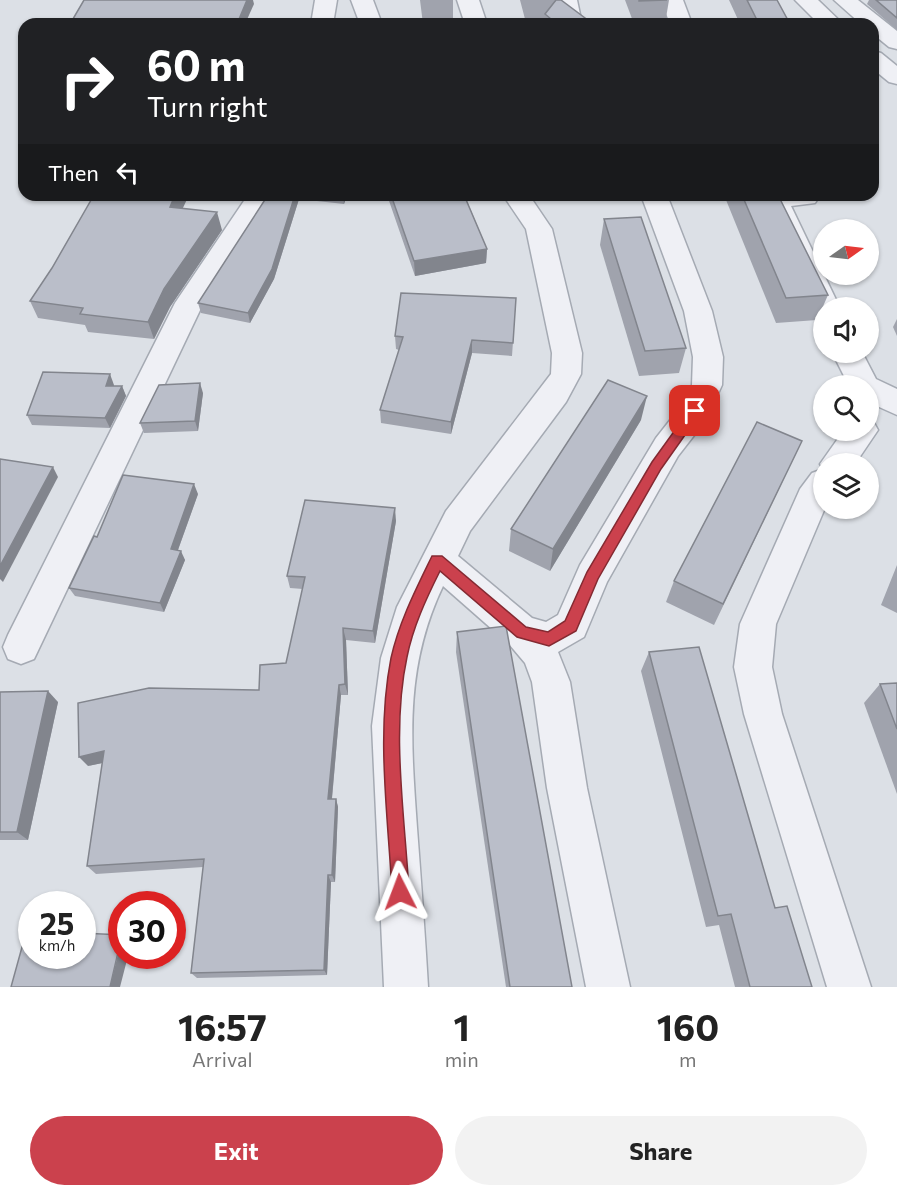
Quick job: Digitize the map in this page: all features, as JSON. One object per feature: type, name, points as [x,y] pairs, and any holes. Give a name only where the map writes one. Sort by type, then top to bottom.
[{"type":"street","points":[[323,18],[326,0]]},
{"type":"street","points":[[362,0],[369,18]]},
{"type":"street","points":[[468,0],[474,18]]},
{"type":"street","points":[[566,0],[570,18]]},
{"type":"street","points":[[672,0],[679,18]]},
{"type":"street","points":[[806,0],[826,18]]},
{"type":"street","points":[[845,0],[867,18]]},
{"type":"street","points":[[879,27],[897,42]]},
{"type":"street","points":[[879,63],[897,77]]},
{"type":"street","points":[[21,647],[189,303],[257,201]]},
{"type":"street","points":[[406,987],[391,726],[399,658],[415,607],[458,521],[555,394],[566,374],[567,353],[539,229],[520,201]]},
{"type":"street","points":[[522,632],[549,639],[570,626],[592,576],[667,447],[695,411],[707,385],[708,357],[698,312],[656,201]]},
{"type":"street","points":[[775,201],[820,297]]},
{"type":"street","points":[[879,394],[897,403]]},
{"type":"street","points":[[879,419],[897,412]]},
{"type":"street","points":[[844,453],[854,441]]},
{"type":"street","points":[[813,498],[758,624],[753,667],[763,714],[849,987]]},
{"type":"street","points":[[437,560],[522,632],[540,653],[551,682],[567,788],[608,987]]},
{"type":"building","points":[[84,0],[247,0],[240,18],[74,18]]},
{"type":"building","points":[[556,0],[561,0],[585,18],[550,18],[545,14]]},
{"type":"building","points":[[747,0],[777,0],[787,18],[756,18]]},
{"type":"building","points":[[876,0],[897,0],[897,18]]},
{"type":"building","points":[[91,201],[172,201],[170,207],[217,212],[164,289],[148,322],[80,314],[83,308],[30,301]]},
{"type":"building","points":[[264,201],[293,201],[272,269],[248,313],[198,303]]},
{"type":"building","points":[[393,201],[467,201],[487,249],[414,261]]},
{"type":"building","points":[[745,201],[781,201],[813,265],[813,285],[823,285],[828,295],[786,298]]},
{"type":"building","points":[[641,217],[686,348],[645,351],[604,219]]},
{"type":"building","points":[[401,293],[516,298],[513,343],[472,340],[451,422],[380,410],[403,337],[395,336]]},
{"type":"building","points":[[43,372],[110,374],[106,386],[122,386],[105,418],[27,415]]},
{"type":"building","points":[[608,380],[647,396],[553,549],[511,529]]},
{"type":"building","points":[[200,383],[195,421],[140,423],[159,385]]},
{"type":"building","points":[[757,422],[802,441],[723,604],[674,581]]},
{"type":"building","points":[[0,459],[53,467],[0,566]]},
{"type":"building","points":[[123,475],[194,484],[171,549],[181,551],[160,603],[69,588],[94,536],[97,537]]},
{"type":"building","points":[[305,500],[395,508],[373,631],[343,628],[345,684],[339,685],[328,799],[336,799],[332,875],[328,875],[324,970],[191,973],[204,859],[87,866],[104,751],[79,757],[78,703],[149,688],[259,690],[260,665],[286,663],[305,577],[287,576]]},
{"type":"building","points":[[506,626],[572,987],[510,987],[457,632]]},
{"type":"building","points":[[699,647],[775,908],[787,906],[812,987],[750,987],[731,914],[718,916],[649,652]]},
{"type":"building","points":[[897,683],[897,729],[880,684]]},
{"type":"building","points":[[48,691],[17,832],[0,832],[0,692]]},
{"type":"building","points":[[96,934],[108,934],[108,969],[114,969],[110,987],[11,987],[18,962],[18,969],[96,969]]},
{"type":"route","points":[[400,892],[391,726],[399,658],[415,607],[437,560],[522,632],[549,639],[570,626],[592,576],[667,447],[695,411]]}]
